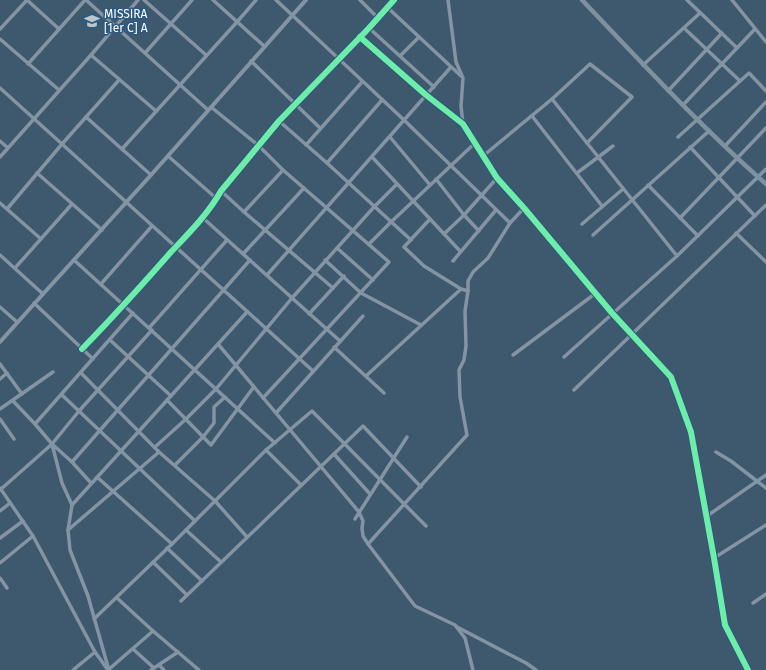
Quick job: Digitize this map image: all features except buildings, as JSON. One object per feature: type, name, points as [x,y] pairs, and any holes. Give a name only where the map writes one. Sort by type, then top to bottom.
[{"type":"main road","points":[[584,1],[668,91],[724,146],[766,184]]},
{"type":"street","points":[[0,29],[27,0],[59,28]]},
{"type":"street","points":[[28,64],[85,0],[116,26],[180,85],[258,145],[283,170],[389,262],[263,398]]},
{"type":"street","points":[[0,158],[138,0]]},
{"type":"street","points":[[144,0],[206,55]]},
{"type":"street","points":[[145,53],[192,0]]},
{"type":"street","points":[[213,0],[264,46]]},
{"type":"street","points":[[122,149],[256,0]]},
{"type":"street","points":[[276,0],[404,120],[510,223]]},
{"type":"street","points":[[0,342],[152,175],[306,0]]},
{"type":"street","points":[[82,349],[203,218],[221,191],[279,121],[394,0]]},
{"type":"street","points":[[448,0],[456,62],[463,78],[461,106],[462,124]]},
{"type":"street","points":[[687,0],[737,48]]},
{"type":"street","points":[[732,0],[766,42]]},
{"type":"street","points":[[363,1],[378,18]]},
{"type":"street","points":[[387,7],[463,78]]},
{"type":"street","points":[[644,65],[700,13]]},
{"type":"street","points":[[369,28],[434,87]]},
{"type":"street","points":[[684,28],[740,81]]},
{"type":"street","points":[[683,106],[755,29]]},
{"type":"street","points":[[668,91],[722,34]]},
{"type":"street","points":[[360,37],[426,95],[462,124],[497,178],[612,313],[671,377],[691,432],[725,624],[748,670]]},
{"type":"street","points":[[400,56],[418,37]]},
{"type":"street","points":[[0,39],[59,90]]},
{"type":"street","points":[[91,55],[156,111]]},
{"type":"street","points":[[251,61],[320,128]]},
{"type":"street","points":[[483,156],[552,99],[590,64],[632,97],[587,143]]},
{"type":"street","points":[[267,275],[451,67]]},
{"type":"street","points":[[678,137],[749,73],[766,91]]},
{"type":"street","points":[[7,209],[119,80]]},
{"type":"street","points":[[306,145],[362,82]]},
{"type":"street","points":[[762,87],[766,83]]},
{"type":"street","points":[[0,88],[313,371]]},
{"type":"street","points":[[552,99],[678,256]]},
{"type":"street","points":[[327,163],[382,100]]},
{"type":"street","points":[[724,146],[766,102]]},
{"type":"street","points":[[532,116],[602,206]]},
{"type":"street","points":[[86,117],[152,175]]},
{"type":"street","points":[[279,121],[410,240]]},
{"type":"street","points":[[680,218],[766,128]]},
{"type":"street","points":[[593,235],[709,131]]},
{"type":"street","points":[[390,137],[430,185]]},
{"type":"street","points":[[0,142],[8,148]]},
{"type":"street","points":[[369,244],[436,179],[475,144]]},
{"type":"street","points":[[576,173],[613,146]]},
{"type":"street","points":[[690,148],[755,216]]},
{"type":"street","points":[[168,156],[216,199]]},
{"type":"street","points":[[372,157],[460,251]]},
{"type":"street","points":[[564,357],[678,256],[766,169]]},
{"type":"street","points":[[244,212],[283,170]]},
{"type":"street","points":[[37,173],[102,230]]},
{"type":"street","points":[[444,234],[464,216],[497,178]]},
{"type":"street","points":[[436,179],[464,216],[479,231]]},
{"type":"street","points":[[155,447],[216,389],[314,272],[397,184]]},
{"type":"street","points":[[648,185],[698,236]]},
{"type":"street","points":[[243,254],[304,188]]},
{"type":"street","points":[[582,224],[623,189]]},
{"type":"street","points":[[221,191],[333,288]]},
{"type":"street","points":[[0,203],[41,239]]},
{"type":"street","points":[[15,268],[72,204]]},
{"type":"street","points":[[574,390],[766,205]]},
{"type":"street","points":[[368,544],[467,434],[460,397],[459,370],[464,360],[466,346],[465,311],[468,281],[473,272],[488,258],[510,223],[524,208]]},
{"type":"street","points":[[453,261],[496,210]]},
{"type":"street","points":[[203,218],[340,341]]},
{"type":"street","points":[[430,219],[404,247],[424,266],[461,289],[468,291]]},
{"type":"street","points":[[101,284],[152,226]]},
{"type":"street","points":[[736,233],[766,262]]},
{"type":"street","points":[[108,670],[95,652],[33,536],[0,489],[52,444],[227,240]]},
{"type":"street","points":[[336,248],[373,280]]},
{"type":"street","points":[[0,255],[43,294]]},
{"type":"street","points":[[74,260],[275,443]]},
{"type":"street","points":[[72,462],[250,260]]},
{"type":"street","points":[[325,260],[361,293],[421,325]]},
{"type":"street","points":[[309,314],[344,276]]},
{"type":"street","points":[[366,376],[461,289]]},
{"type":"street","points":[[513,355],[596,293]]},
{"type":"street","points":[[34,303],[93,359]]},
{"type":"street","points":[[0,307],[17,322]]},
{"type":"street","points":[[108,670],[88,596],[70,550],[68,530],[72,504],[247,312]]},
{"type":"street","points":[[36,424],[133,313]]},
{"type":"street","points":[[276,413],[363,316]]},
{"type":"street","points":[[110,340],[170,396]]},
{"type":"street","points":[[218,344],[253,388],[276,413],[359,512],[363,521],[363,536],[415,606],[455,625],[526,663],[536,670]]},
{"type":"street","points":[[334,348],[384,393]]},
{"type":"street","points":[[0,364],[22,394]]},
{"type":"street","points":[[0,410],[53,372]]},
{"type":"street","points":[[0,379],[7,373]]},
{"type":"street","points":[[81,373],[159,452],[215,501],[247,537]]},
{"type":"street","points":[[167,400],[211,445],[253,388]]},
{"type":"street","points":[[62,394],[195,521]]},
{"type":"street","points":[[175,465],[214,424],[214,407],[225,397]]},
{"type":"street","points":[[13,401],[36,424],[52,444],[91,482]]},
{"type":"street","points":[[94,619],[266,450],[312,412],[426,526]]},
{"type":"street","points":[[0,419],[14,439]]},
{"type":"street","points":[[214,424],[223,428]]},
{"type":"street","points":[[181,601],[363,426],[421,486]]},
{"type":"street","points":[[355,519],[407,437]]},
{"type":"street","points":[[52,444],[62,483],[72,504]]},
{"type":"street","points":[[266,450],[301,485]]},
{"type":"street","points":[[68,530],[159,452]]},
{"type":"street","points":[[716,452],[731,461],[766,488]]},
{"type":"street","points":[[334,454],[370,494]]},
{"type":"street","points":[[707,516],[766,475]]},
{"type":"street","points":[[97,477],[172,544]]},
{"type":"street","points":[[0,511],[10,503]]},
{"type":"street","points":[[0,538],[23,521]]},
{"type":"street","points":[[714,558],[766,525]]},
{"type":"street","points":[[186,530],[221,562]]},
{"type":"street","points":[[0,563],[33,536]]},
{"type":"street","points":[[167,548],[202,581]]},
{"type":"street","points":[[153,562],[187,595]]},
{"type":"street","points":[[0,578],[7,588]]},
{"type":"street","points":[[753,602],[766,594]]},
{"type":"street","points":[[117,598],[199,670]]},
{"type":"street","points":[[455,625],[465,638],[473,670]]},
{"type":"street","points":[[108,670],[153,631]]},
{"type":"street","points":[[133,649],[153,669],[178,652]]},
{"type":"street","points":[[73,670],[95,652]]},
{"type":"street","points":[[158,665],[164,670]]},
{"type":"cycle path","points":[[82,349],[198,223],[221,191],[279,121],[394,0]]},
{"type":"cycle path","points":[[360,37],[426,95],[463,124],[497,178],[612,313],[671,377],[691,432],[725,625],[748,670]]},
{"type":"place","name":"MISSIRA [1er C] A","points":[[92,21]]}]
